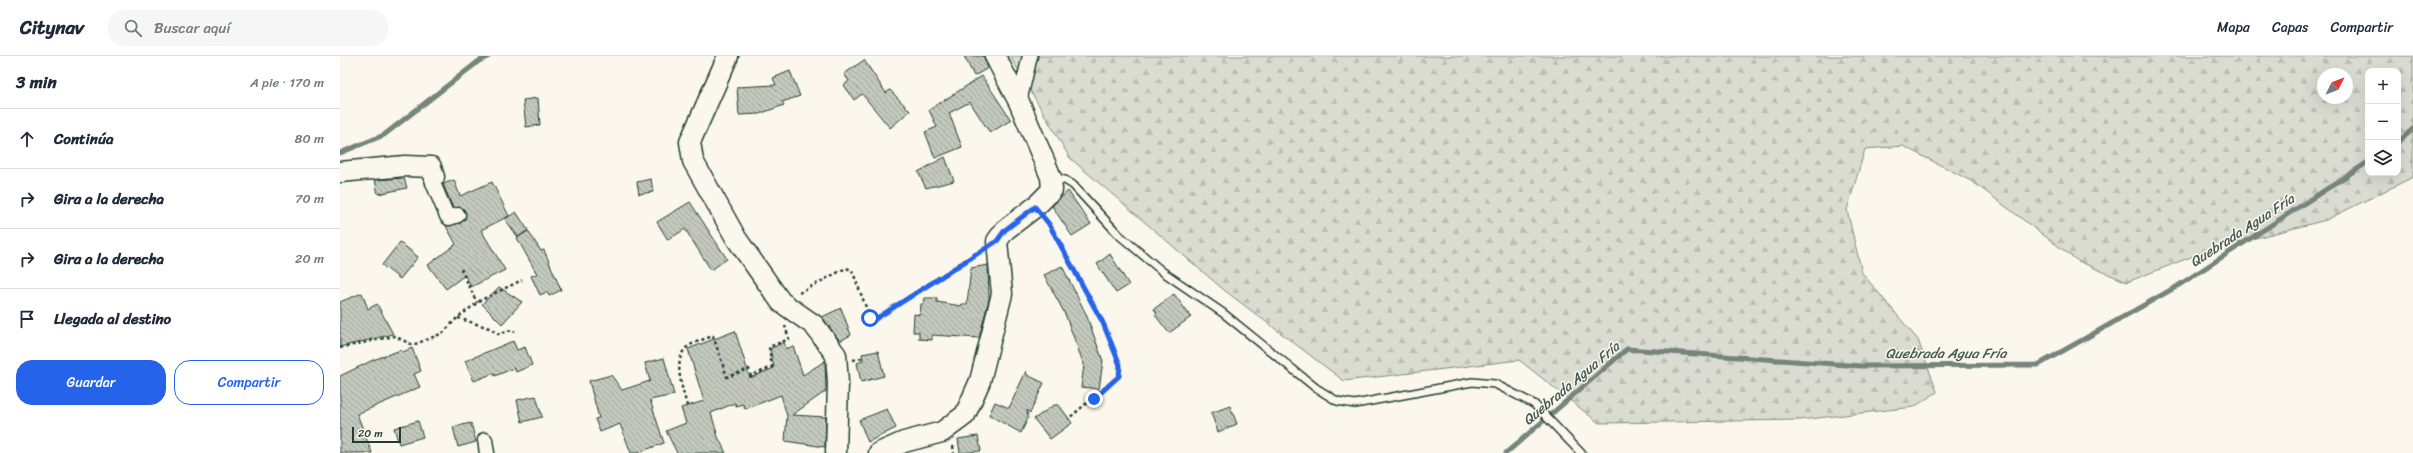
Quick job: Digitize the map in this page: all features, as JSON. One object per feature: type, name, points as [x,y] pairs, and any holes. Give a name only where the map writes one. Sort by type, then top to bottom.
[{"type":"street","points":[[728,56],[690,142],[693,161],[736,238],[781,302],[814,325],[836,355],[838,383],[836,453]]},
{"type":"street","points":[[879,453],[904,442],[942,432],[965,415],[980,380],[1002,294],[997,241],[1005,230],[1035,207],[1052,190],[1050,177],[1019,102],[995,56]]},
{"type":"street","points":[[1019,102],[1030,56]]},
{"type":"street","points":[[340,172],[411,166],[431,168],[434,177],[433,183],[448,216],[450,218],[458,215]]},
{"type":"lane","points":[[1050,177],[1065,180],[1073,186],[1119,235],[1163,272],[1223,314],[1316,388],[1337,401],[1355,404],[1472,382],[1495,384],[1534,404],[1581,453]]},
{"type":"path","points":[[1035,207],[1049,224],[1103,323],[1120,365],[1119,376],[1068,419]]},
{"type":"path","points":[[687,406],[680,371],[681,356],[685,348],[713,336],[727,377],[749,369],[751,376],[772,368],[769,347],[789,339],[782,319],[781,302],[846,268],[852,270],[870,318],[874,320],[997,241]]},
{"type":"path","points":[[461,269],[477,303]]},
{"type":"path","points":[[340,348],[394,336],[413,345],[443,333],[457,318],[477,303],[522,280]]},
{"type":"path","points":[[457,318],[489,328],[498,334],[512,330],[515,332]]},
{"type":"green space","points":[[1010,56],[2413,56],[2413,177],[2326,220],[2209,250],[2127,282],[2078,261],[1973,182],[1903,146],[1865,149],[1847,210],[1862,273],[1918,340],[1937,392],[1914,407],[1800,420],[1599,423],[1519,360],[1344,381],[1224,290],[1070,158]]},
{"type":"building","points":[[964,56],[984,56],[988,68],[974,76]]},
{"type":"building","points":[[864,60],[886,93],[890,90],[910,111],[890,128],[862,94],[854,100],[844,85],[849,81],[844,74]]},
{"type":"building","points":[[790,71],[800,96],[782,102],[784,105],[759,114],[739,115],[737,87],[776,85],[773,78]]},
{"type":"building","points":[[982,76],[1011,120],[990,133],[970,102],[949,113],[962,147],[935,158],[925,132],[937,127],[929,110]]},
{"type":"building","points":[[538,98],[540,125],[526,127],[523,100]]},
{"type":"building","points":[[945,157],[954,181],[926,188],[918,172]]},
{"type":"building","points":[[404,178],[407,188],[378,194],[375,180]]},
{"type":"building","points":[[651,179],[653,192],[639,194],[637,182]]},
{"type":"building","points":[[454,180],[460,196],[492,182],[509,216],[481,230],[505,270],[471,287],[465,275],[446,289],[428,265],[456,244],[446,226],[461,223],[466,217],[463,208],[453,208],[443,184]]},
{"type":"building","points":[[1068,191],[1091,224],[1072,236],[1052,206]]},
{"type":"building","points":[[690,202],[727,259],[711,270],[685,229],[668,240],[657,222]]},
{"type":"building","points":[[516,212],[528,230],[518,237],[505,219]]},
{"type":"building","points":[[528,231],[541,251],[544,250],[561,290],[549,296],[547,292],[540,295],[531,276],[537,274],[517,238]]},
{"type":"building","points":[[400,242],[418,257],[400,279],[382,265]]},
{"type":"building","points":[[1110,254],[1129,285],[1116,293],[1097,264]]},
{"type":"building","points":[[988,265],[989,299],[979,338],[932,335],[932,340],[919,339],[919,332],[913,332],[914,314],[920,315],[921,304],[924,304],[925,298],[937,298],[937,302],[961,306],[962,304],[967,304],[971,268]]},
{"type":"building","points":[[1062,266],[1086,314],[1103,361],[1099,389],[1081,387],[1084,365],[1065,314],[1044,275]]},
{"type":"building","points":[[499,287],[522,302],[502,324],[482,304]]},
{"type":"building","points":[[362,293],[368,309],[377,304],[393,334],[340,347],[340,302]]},
{"type":"building","points":[[1174,294],[1191,317],[1169,333],[1155,315],[1157,313],[1154,309]]},
{"type":"building","points":[[841,308],[851,335],[840,341],[822,317]]},
{"type":"building","points":[[735,331],[750,378],[774,368],[770,349],[784,342],[786,349],[793,346],[803,375],[825,361],[826,391],[792,415],[826,417],[825,447],[785,441],[787,416],[781,395],[745,409],[743,404],[736,406],[735,403],[711,413],[718,437],[726,453],[677,453],[666,431],[686,423],[681,408],[704,401],[688,349]]},
{"type":"building","points":[[513,341],[517,350],[525,347],[532,365],[516,372],[514,368],[495,376],[494,373],[474,381],[465,361]]},
{"type":"building","points":[[412,348],[421,371],[414,374],[420,387],[357,414],[372,453],[340,453],[340,376],[373,360],[401,350],[403,352]]},
{"type":"building","points":[[878,351],[884,376],[861,382],[857,363],[863,361],[862,354]]},
{"type":"building","points":[[664,358],[674,395],[650,400],[664,443],[637,453],[631,453],[620,424],[600,432],[595,419],[599,418],[589,381],[611,375],[622,390],[650,381],[645,363]]},
{"type":"building","points":[[1026,371],[1027,375],[1044,383],[1030,413],[1027,410],[1028,418],[1021,433],[989,415],[995,402],[1009,408]]},
{"type":"building","points":[[536,396],[542,417],[522,422],[517,400]]},
{"type":"building","points":[[1054,405],[1059,405],[1072,423],[1050,439],[1034,419]]},
{"type":"building","points":[[1230,406],[1237,424],[1218,432],[1211,413]]},
{"type":"building","points":[[887,409],[896,428],[868,442],[859,420]]},
{"type":"building","points":[[418,421],[423,437],[399,444],[394,428]]},
{"type":"building","points":[[471,423],[476,442],[458,447],[453,427]]},
{"type":"building","points":[[978,436],[981,451],[960,453],[958,439]]},
{"type":"waterway","points":[[340,153],[384,135],[479,61],[489,56]]},
{"type":"waterway","name":"Quebrada Agua Fría","points":[[2400,140],[2413,129]]},
{"type":"waterway","name":"Quebrada Agua Fría","points":[[1506,453],[1627,349],[1861,366],[2038,365],[2176,287],[2365,164]]},
{"type":"route","points":[[870,318],[874,320],[997,241],[1005,230],[1035,207],[1049,224],[1103,323],[1120,365],[1119,376],[1094,399]]}]
